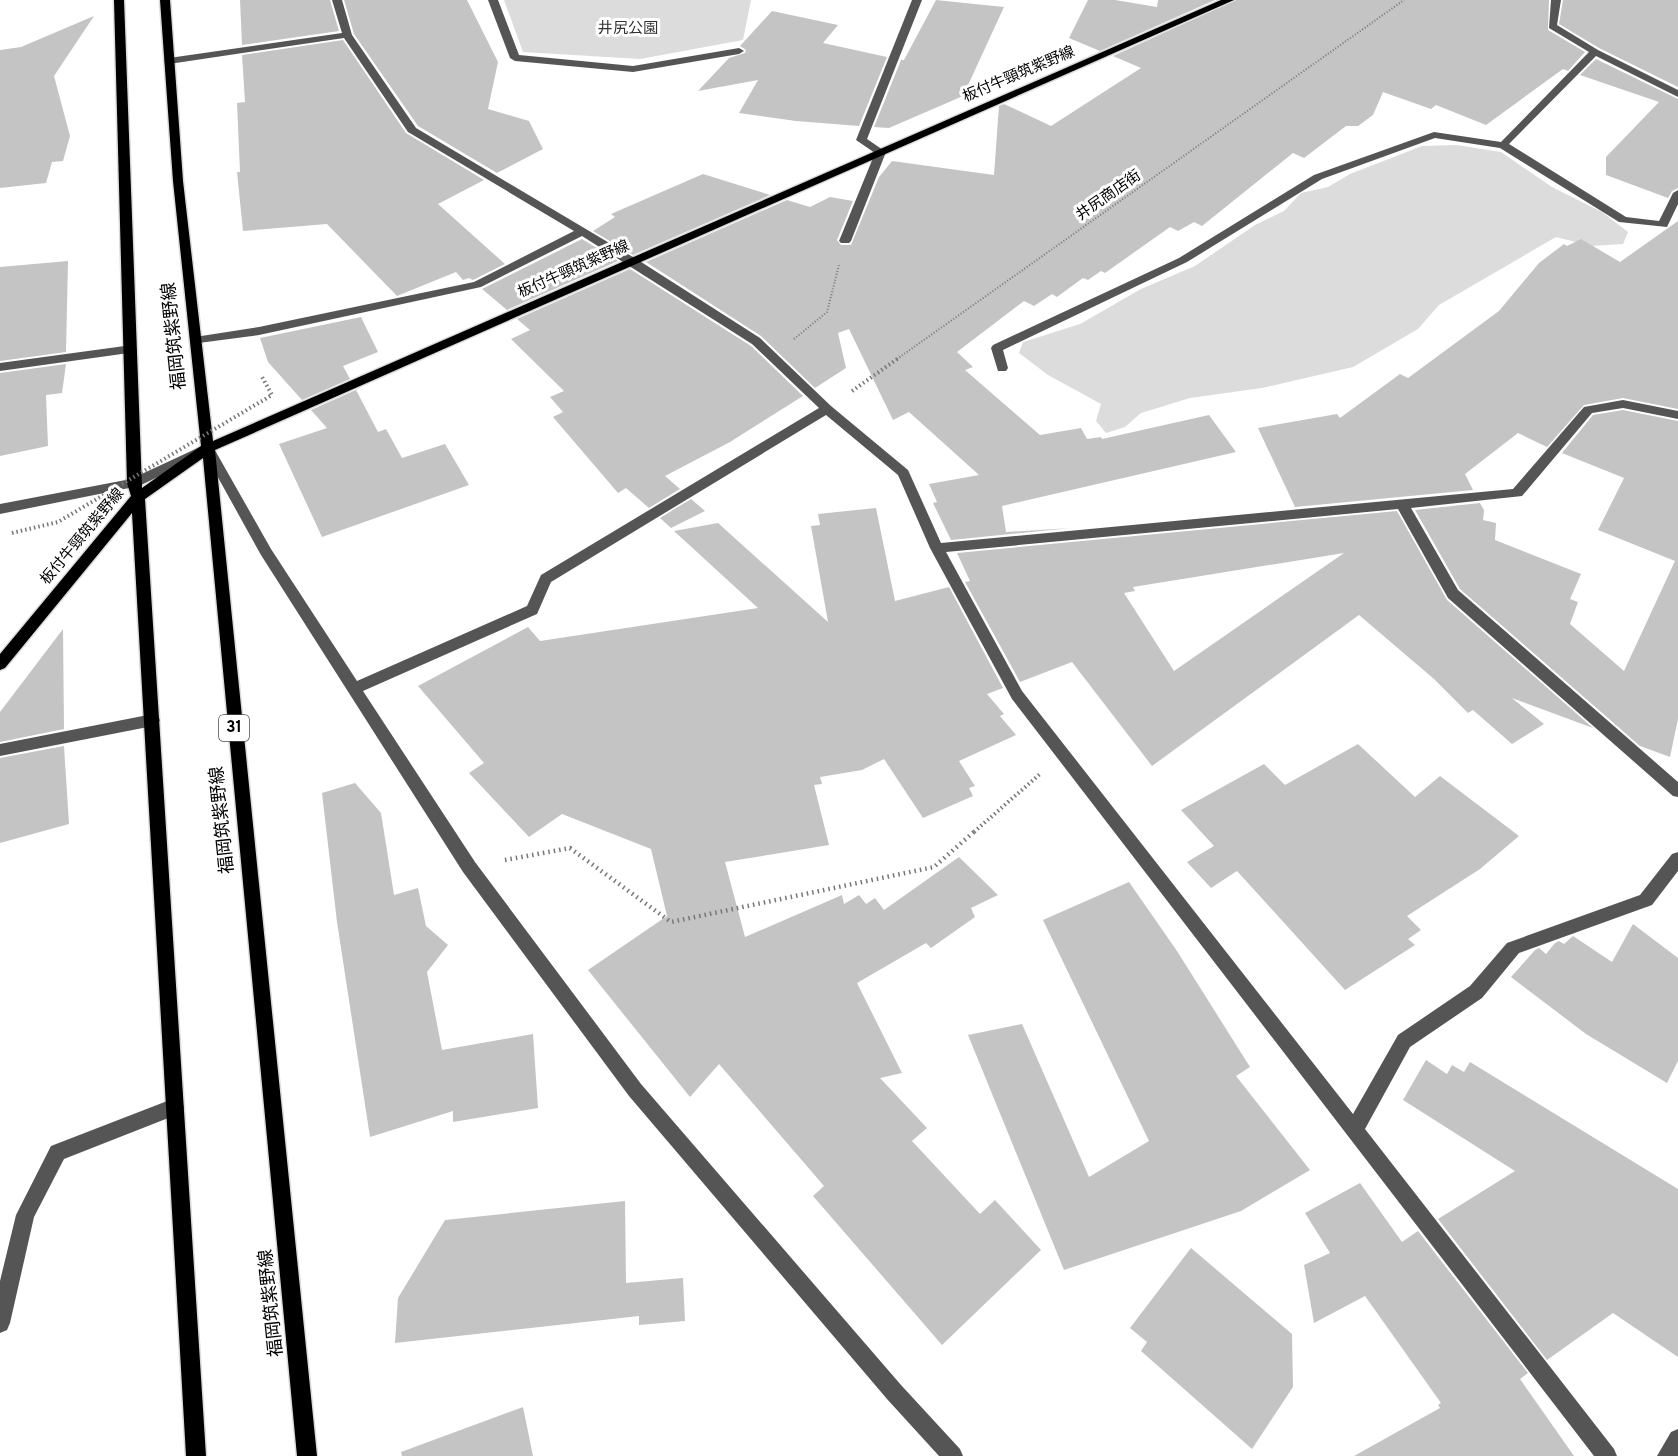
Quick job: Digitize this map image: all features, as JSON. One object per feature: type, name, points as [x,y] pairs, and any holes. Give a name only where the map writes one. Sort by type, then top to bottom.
[{"type":"main road","points":[[119,0],[136,490],[153,720],[196,1456]]},
{"type":"main road","name":"福岡筑紫野線","points":[[165,0],[195,341],[208,448],[307,1456]]},
{"type":"main road","name":"板付牛頸筑紫野線","points":[[0,664],[136,490],[208,448],[1228,0]]},
{"type":"street","points":[[337,0],[347,35],[412,130],[634,262],[756,341],[826,409],[903,473],[937,548],[1017,695],[1607,1456]]},
{"type":"street","points":[[493,0],[515,58],[633,69],[739,51]]},
{"type":"street","points":[[845,241],[881,152],[861,140],[918,0]]},
{"type":"street","points":[[1556,0],[1552,26],[1595,52],[1678,94]]},
{"type":"street","points":[[169,61],[347,35]]},
{"type":"street","points":[[1503,145],[1595,52]]},
{"type":"street","points":[[1002,368],[997,348],[1183,260],[1318,177],[1434,135],[1503,145],[1623,220],[1663,225],[1678,193]]},
{"type":"street","points":[[195,341],[259,331],[477,285],[582,231]]},
{"type":"street","points":[[0,367],[132,349]]},
{"type":"street","points":[[937,548],[1516,493],[1588,410],[1623,404],[1678,415]]},
{"type":"street","points":[[353,689],[532,610],[546,579],[826,409]]},
{"type":"street","points":[[208,448],[266,552],[469,867],[635,1090],[894,1392],[953,1456]]},
{"type":"street","points":[[0,509],[136,490]]},
{"type":"street","points":[[1402,504],[1453,594],[1678,791]]},
{"type":"street","points":[[0,750],[153,720]]},
{"type":"street","points":[[1354,1130],[1404,1041],[1476,992],[1513,948],[1646,900],[1678,859]]},
{"type":"street","points":[[0,1323],[25,1215],[58,1152],[175,1107]]},
{"type":"street","points":[[1667,1456],[1678,1439]]},
{"type":"path","name":"井尻商店街","points":[[826,409],[1404,0]]},
{"type":"path","points":[[771,356],[827,312],[845,241]]},
{"type":"path","points":[[12,533],[58,522],[272,396],[261,375]]},
{"type":"path","points":[[469,867],[570,848],[671,922],[934,867],[1064,754]]},
{"type":"green space","name":"井尻公園","points":[[504,0],[751,0],[743,40],[640,59],[523,52]]},
{"type":"green space","points":[[1457,145],[1501,152],[1552,187],[1602,212],[1628,232],[1623,244],[1591,246],[1556,237],[1439,305],[1418,329],[1353,367],[1262,388],[1190,398],[1141,413],[1125,427],[1106,433],[1096,421],[1101,404],[1048,375],[1019,353],[1023,342],[1080,324],[1141,289],[1195,266],[1255,225],[1284,211],[1301,193],[1328,187],[1350,174],[1422,146]]},
{"type":"building","points":[[240,0],[330,0],[339,31],[242,45]]},
{"type":"building","points":[[344,0],[467,0],[498,62],[488,109],[529,121],[543,149],[497,173],[418,126],[354,34]]},
{"type":"building","points":[[936,0],[1004,7],[963,96],[889,128],[874,127],[901,60],[904,60]]},
{"type":"building","points":[[1088,0],[1115,0],[1157,7],[1158,0],[1215,0],[1100,51],[1069,38]]},
{"type":"building","points":[[1236,0],[1549,0],[1548,30],[1585,52],[1568,71],[1563,69],[1486,125],[1436,105],[1431,109],[1383,92],[1373,115],[1358,126],[1346,126],[1304,158],[1293,153],[1202,226],[1194,222],[1178,231],[1170,227],[1105,273],[1101,271],[1088,280],[1083,278],[1057,297],[1052,294],[1034,306],[1024,301],[957,352],[973,367],[965,370],[1040,435],[1081,428],[1087,439],[1101,437],[1102,439],[1209,415],[1236,452],[1002,506],[1006,532],[1071,528],[951,540],[933,503],[937,502],[929,484],[979,475],[909,412],[893,420],[849,329],[838,333],[846,368],[815,388],[761,336],[646,262],[787,200],[810,207],[830,197],[853,201],[837,240],[841,245],[851,245],[879,177],[892,161],[994,175],[999,106],[1004,104],[1051,126],[1141,68],[1113,56]]},
{"type":"building","points":[[1563,0],[1678,0],[1678,87],[1599,48],[1559,24]]},
{"type":"building","points":[[772,11],[838,25],[823,43],[887,57],[859,126],[796,121],[739,113],[758,80],[698,91],[729,58],[745,53],[746,50],[740,46]]},
{"type":"building","points":[[94,16],[54,76],[70,136],[63,161],[52,162],[46,183],[0,188],[0,50],[21,47]]},
{"type":"building","points":[[343,40],[406,133],[484,180],[438,204],[505,264],[473,280],[469,278],[463,280],[456,272],[397,296],[327,224],[243,231],[237,172],[240,172],[237,103],[245,102],[242,55]]},
{"type":"building","points":[[1596,59],[1678,99],[1678,188],[1672,191],[1668,198],[1606,175],[1606,157],[1659,102],[1580,75]]},
{"type":"building","points":[[703,174],[770,195],[633,255],[593,231],[615,217],[611,214]]},
{"type":"building","points":[[1678,221],[1678,409],[1623,398],[1584,405],[1547,447],[1518,433],[1465,474],[1473,490],[1295,507],[1258,428],[1337,414],[1340,418],[1400,374],[1408,378],[1499,311],[1539,263],[1564,244],[1567,246],[1581,239],[1620,262]]},
{"type":"building","points":[[582,239],[618,261],[507,310],[482,289]]},
{"type":"building","points":[[68,261],[66,352],[0,361],[0,267]]},
{"type":"building","points":[[630,269],[751,346],[803,396],[730,442],[665,476],[680,489],[649,508],[626,488],[618,493],[553,417],[563,412],[550,397],[564,391],[511,339],[530,330],[517,319]]},
{"type":"building","points":[[361,317],[378,352],[343,366],[350,379],[302,400],[268,362],[260,338]]},
{"type":"building","points":[[66,364],[62,393],[46,395],[48,446],[0,456],[0,373]]},
{"type":"building","points":[[356,390],[378,432],[386,429],[402,458],[445,444],[469,485],[322,537],[279,444],[327,428],[311,410]]},
{"type":"building","points":[[1623,410],[1678,421],[1678,719],[1670,757],[1640,746],[1460,589],[1415,510],[1480,503],[1484,510],[1483,520],[1496,523],[1495,540],[1581,574],[1570,599],[1578,602],[1570,624],[1624,671],[1675,561],[1598,530],[1624,478],[1562,453],[1593,415]]},
{"type":"building","points":[[691,499],[705,511],[671,528],[660,518]]},
{"type":"building","points":[[876,508],[895,601],[949,587],[1003,688],[987,694],[1004,714],[1000,716],[1016,735],[959,761],[975,786],[969,788],[973,796],[923,818],[884,759],[862,770],[820,777],[822,784],[814,785],[829,845],[725,862],[745,937],[842,895],[844,904],[859,895],[866,904],[875,898],[884,910],[959,857],[998,895],[971,908],[975,917],[931,948],[926,943],[857,983],[902,1073],[880,1078],[927,1128],[912,1141],[980,1214],[995,1200],[1041,1250],[942,1345],[813,1196],[824,1186],[719,1064],[690,1097],[588,970],[667,916],[651,849],[562,814],[529,837],[469,773],[484,763],[418,686],[528,627],[540,641],[758,608],[674,531],[718,523],[828,622],[811,526],[820,525],[818,514]]},
{"type":"building","points":[[1397,511],[1447,600],[1593,728],[1512,698],[1544,724],[1512,744],[1473,710],[1468,713],[1434,679],[1359,615],[1152,766],[1072,662],[1020,682],[965,582],[970,581],[957,553]],"holes":[[[1344,553],[1174,671],[1124,593],[1135,591],[1133,587]]]},
{"type":"building","points":[[63,629],[64,729],[0,742],[0,712]]},
{"type":"building","points":[[1358,744],[1415,797],[1440,776],[1519,836],[1480,869],[1407,916],[1421,930],[1408,939],[1415,945],[1345,990],[1237,871],[1211,888],[1187,862],[1214,846],[1181,810],[1264,764],[1285,785]]},
{"type":"building","points":[[64,746],[69,824],[0,843],[0,758]]},
{"type":"building","points":[[355,783],[381,813],[394,895],[418,888],[426,926],[448,945],[427,972],[442,1050],[533,1034],[538,1108],[453,1122],[453,1111],[370,1137],[337,922],[322,793]]},
{"type":"building","points":[[1129,882],[1177,951],[1250,1067],[1236,1076],[1310,1170],[1241,1211],[1064,1270],[968,1035],[1022,1024],[1089,1177],[1149,1141],[1043,920]]},
{"type":"building","points":[[1633,924],[1678,958],[1678,1061],[1667,1083],[1586,1034],[1511,977],[1535,950],[1539,948],[1546,954],[1555,943],[1559,941],[1564,944],[1573,936],[1612,962]]},
{"type":"building","points":[[1426,1060],[1447,1074],[1452,1065],[1464,1072],[1470,1062],[1678,1189],[1678,1357],[1613,1313],[1547,1360],[1438,1219],[1515,1171],[1403,1100]]},
{"type":"building","points":[[1360,1183],[1402,1242],[1418,1231],[1528,1373],[1520,1379],[1574,1456],[1354,1456],[1440,1408],[1438,1405],[1441,1403],[1365,1296],[1314,1323],[1304,1265],[1330,1253],[1305,1213]]},
{"type":"building","points":[[625,1201],[626,1283],[683,1278],[685,1321],[639,1325],[639,1316],[395,1343],[398,1298],[445,1220]]},
{"type":"building","points":[[1191,1248],[1292,1334],[1293,1387],[1252,1449],[1141,1351],[1147,1342],[1130,1328]]},
{"type":"building","points":[[523,1407],[533,1456],[402,1456],[401,1452]]}]
